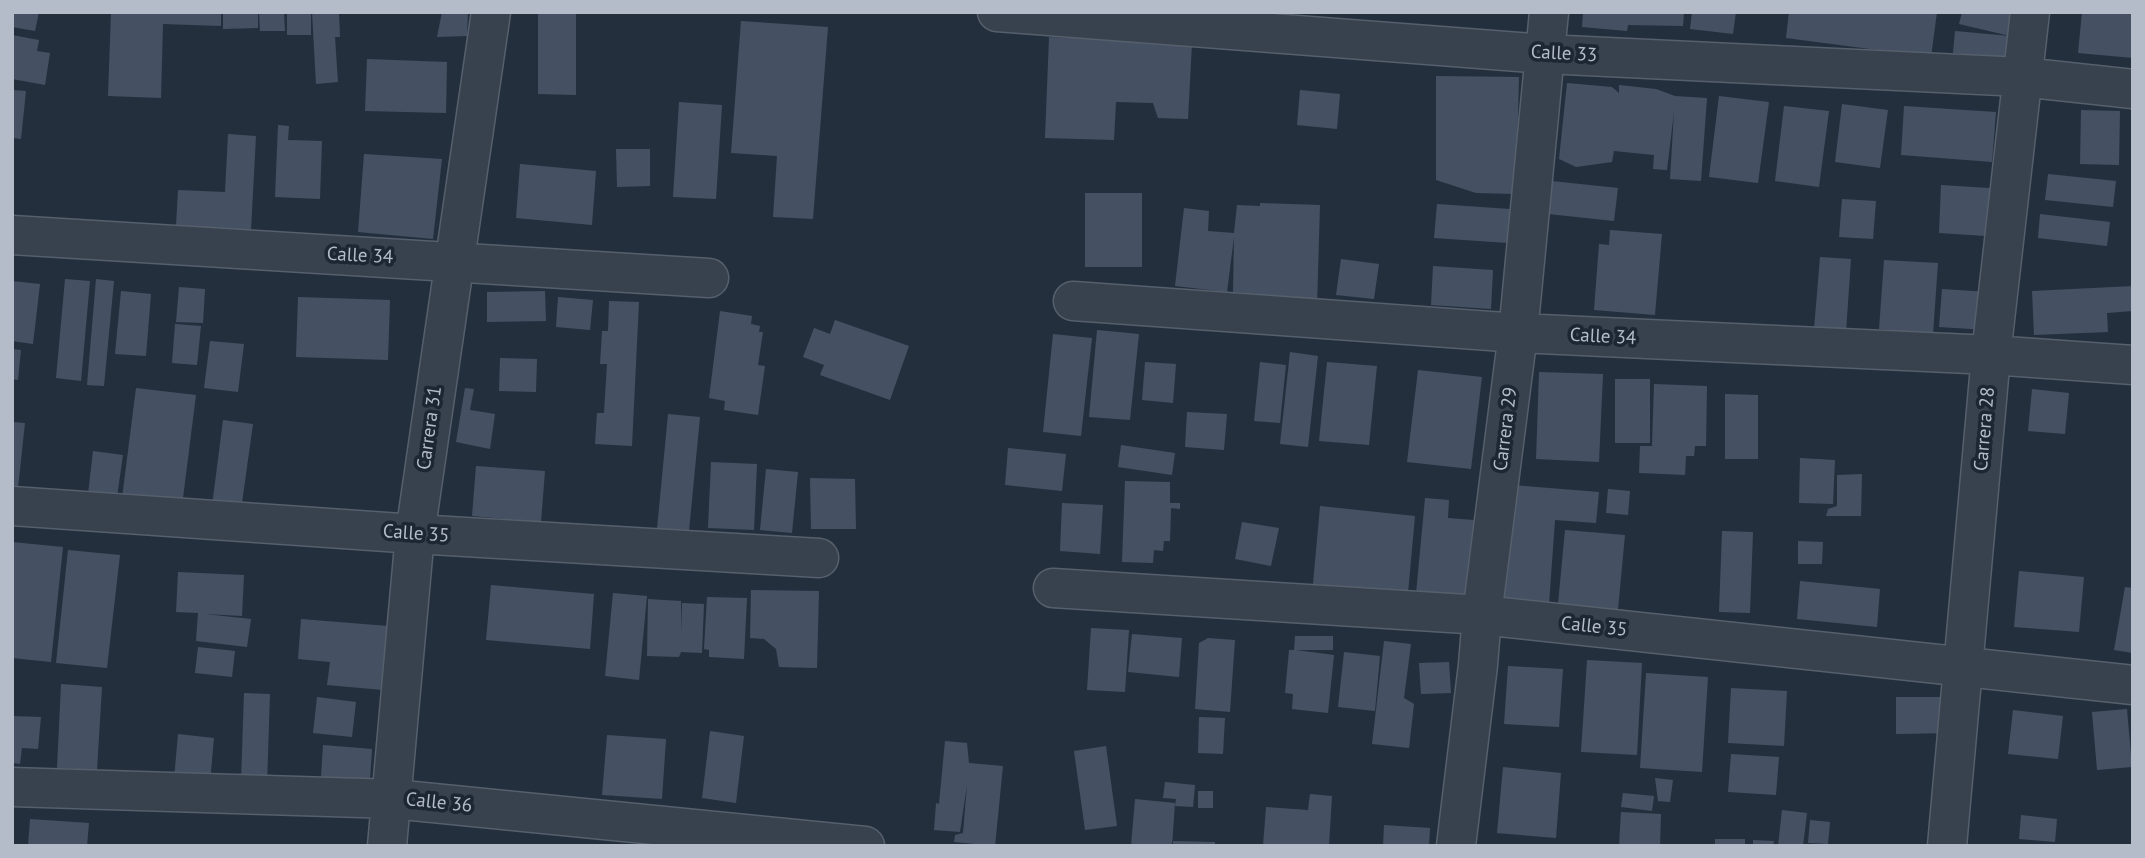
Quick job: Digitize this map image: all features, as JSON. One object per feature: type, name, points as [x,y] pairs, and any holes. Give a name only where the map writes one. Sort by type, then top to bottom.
[{"type":"street","name":"Carrera 31","points":[[387,846],[415,534],[491,12]]},
{"type":"street","name":"Calle 33","points":[[997,12],[1545,54],[2022,77],[2133,89]]},
{"type":"street","name":"Carrera 29","points":[[1456,846],[1518,333],[1549,12]]},
{"type":"street","name":"Carrera 28","points":[[1947,846],[1991,355],[2030,12]]},
{"type":"street","name":"Calle 34","points":[[12,235],[709,278]]},
{"type":"street","name":"Calle 34","points":[[1073,301],[1518,333],[1991,355],[2133,365]]},
{"type":"street","name":"Calle 35","points":[[12,506],[819,558]]},
{"type":"street","name":"Calle 35","points":[[1053,588],[1482,615],[2133,685]]},
{"type":"street","name":"Calle 36","points":[[12,787],[393,799],[865,846]]},
{"type":"building","points":[[12,12],[39,12],[35,31],[12,27]]},
{"type":"building","points":[[111,12],[221,12],[221,26],[163,24],[161,98],[108,96]]},
{"type":"building","points":[[223,12],[258,12],[258,28],[223,29]]},
{"type":"building","points":[[259,12],[284,12],[285,31],[260,31]]},
{"type":"building","points":[[287,12],[311,12],[311,35],[287,35]]},
{"type":"building","points":[[312,12],[339,12],[340,37],[335,37],[338,82],[316,84]]},
{"type":"building","points":[[442,12],[468,12],[467,36],[437,37]]},
{"type":"building","points":[[538,12],[576,12],[576,95],[538,94]]},
{"type":"building","points":[[1583,12],[1684,12],[1683,26],[1628,25],[1627,31],[1582,27]]},
{"type":"building","points":[[1692,12],[1736,12],[1733,34],[1690,29]]},
{"type":"building","points":[[1789,12],[1937,12],[1931,57],[1786,38]]},
{"type":"building","points":[[1962,12],[2015,12],[2007,58],[1953,53],[1955,31],[2010,36],[1959,24]]},
{"type":"building","points":[[2082,12],[2133,12],[2133,58],[2078,53]]},
{"type":"building","points":[[741,21],[828,27],[813,219],[773,217],[777,156],[731,153]]},
{"type":"building","points":[[12,35],[39,40],[37,51],[50,53],[45,85],[12,79]]},
{"type":"building","points":[[1049,37],[1192,43],[1188,119],[1158,118],[1153,103],[1116,102],[1114,140],[1045,138]]},
{"type":"building","points":[[367,59],[447,62],[446,113],[365,111]]},
{"type":"building","points":[[1436,76],[1519,77],[1516,194],[1476,193],[1436,180]]},
{"type":"building","points":[[1567,83],[1612,87],[1619,93],[1619,85],[1656,89],[1675,96],[1707,98],[1701,181],[1670,179],[1674,112],[1667,170],[1653,169],[1654,155],[1614,151],[1612,162],[1576,167],[1559,159]]},
{"type":"building","points":[[12,90],[26,91],[21,139],[12,138]]},
{"type":"building","points":[[1300,90],[1340,94],[1337,129],[1297,125]]},
{"type":"building","points":[[1719,96],[1769,102],[1758,183],[1709,177]]},
{"type":"building","points":[[679,102],[722,105],[716,199],[673,197]]},
{"type":"building","points":[[1842,104],[1888,110],[1880,168],[1835,162]]},
{"type":"building","points":[[1784,106],[1829,111],[1819,187],[1775,181]]},
{"type":"building","points":[[1904,106],[1996,112],[1992,162],[1901,155]]},
{"type":"building","points":[[2081,110],[2120,111],[2119,165],[2080,164]]},
{"type":"building","points":[[278,125],[289,126],[288,140],[322,141],[320,199],[275,197]]},
{"type":"building","points":[[228,134],[256,136],[251,230],[176,226],[178,190],[225,192]]},
{"type":"building","points":[[616,149],[650,149],[650,186],[617,187]]},
{"type":"building","points":[[364,154],[442,159],[433,239],[358,232]]},
{"type":"building","points":[[520,164],[596,171],[592,225],[516,218]]},
{"type":"building","points":[[2048,174],[2116,181],[2113,207],[2045,200]]},
{"type":"building","points":[[1552,181],[1618,188],[1614,221],[1548,214]]},
{"type":"building","points":[[1941,185],[2005,189],[2001,237],[1939,233]]},
{"type":"building","points":[[1085,193],[1142,193],[1142,267],[1085,267]]},
{"type":"building","points":[[1842,199],[1876,201],[1873,239],[1839,237]]},
{"type":"building","points":[[1260,203],[1320,205],[1317,306],[1257,303],[1257,294],[1233,292],[1234,237],[1227,292],[1175,286],[1184,208],[1209,211],[1208,231],[1234,233],[1237,205],[1260,206]]},
{"type":"building","points":[[1437,204],[1510,209],[1508,243],[1434,238]]},
{"type":"building","points":[[2040,214],[2110,222],[2107,246],[2038,238]]},
{"type":"building","points":[[1610,230],[1662,234],[1655,315],[1594,310],[1599,244],[1609,245]]},
{"type":"building","points":[[1820,257],[1851,259],[1846,332],[1814,329]]},
{"type":"building","points":[[1341,259],[1379,264],[1374,299],[1336,295]]},
{"type":"building","points":[[1884,260],[1938,263],[1933,334],[1879,329]]},
{"type":"building","points":[[1433,266],[1493,270],[1491,309],[1431,305]]},
{"type":"building","points":[[65,279],[90,281],[81,381],[56,378]]},
{"type":"building","points":[[96,279],[114,281],[104,386],[87,385]]},
{"type":"building","points":[[12,281],[40,284],[33,344],[12,341]]},
{"type":"building","points":[[2133,286],[2133,311],[2107,313],[2108,332],[2034,335],[2032,291]]},
{"type":"building","points":[[179,287],[205,289],[203,323],[176,322]]},
{"type":"building","points":[[1942,289],[1989,292],[1986,330],[1939,327]]},
{"type":"building","points":[[121,291],[151,294],[146,356],[115,354]]},
{"type":"building","points":[[545,291],[546,321],[487,322],[487,292]]},
{"type":"building","points":[[298,297],[390,300],[388,360],[296,357]]},
{"type":"building","points":[[558,297],[593,300],[590,330],[556,327]]},
{"type":"building","points":[[609,301],[639,302],[632,446],[595,444],[597,413],[604,413],[607,364],[600,364],[602,331],[608,331]]},
{"type":"building","points":[[720,311],[752,316],[751,324],[760,326],[759,332],[763,332],[758,365],[765,366],[758,415],[724,410],[725,401],[709,398]]},
{"type":"building","points":[[835,320],[909,346],[890,400],[820,375],[824,365],[803,357],[814,328],[830,334]]},
{"type":"building","points":[[175,324],[201,326],[197,365],[172,363]]},
{"type":"building","points":[[1097,330],[1139,334],[1130,420],[1089,417]]},
{"type":"building","points":[[1053,334],[1092,338],[1081,436],[1043,432]]},
{"type":"building","points":[[210,341],[244,344],[238,392],[204,388]]},
{"type":"building","points":[[12,349],[21,350],[18,380],[12,379]]},
{"type":"building","points":[[1290,352],[1318,356],[1308,447],[1280,444]]},
{"type":"building","points":[[500,358],[537,359],[536,392],[499,391]]},
{"type":"building","points":[[1145,362],[1176,364],[1173,403],[1142,400]]},
{"type":"building","points":[[1260,362],[1286,365],[1280,423],[1254,421]]},
{"type":"building","points":[[1327,362],[1377,366],[1369,445],[1319,441]]},
{"type":"building","points":[[1418,370],[1482,377],[1471,469],[1407,462]]},
{"type":"building","points":[[1539,372],[1603,374],[1599,462],[1536,459]]},
{"type":"building","points":[[1615,379],[1650,379],[1650,443],[1615,443]]},
{"type":"building","points":[[1654,384],[1707,386],[1706,446],[1695,446],[1694,456],[1686,456],[1685,475],[1639,473],[1640,446],[1652,446]]},
{"type":"building","points":[[136,388],[196,395],[182,506],[122,498]]},
{"type":"building","points":[[465,388],[474,389],[470,410],[495,414],[490,449],[456,442]]},
{"type":"building","points":[[2032,389],[2069,393],[2065,434],[2028,431]]},
{"type":"building","points":[[1725,394],[1758,395],[1758,459],[1725,459]]},
{"type":"building","points":[[1187,412],[1227,414],[1224,450],[1185,447]]},
{"type":"building","points":[[668,414],[700,417],[689,531],[657,529]]},
{"type":"building","points":[[223,420],[253,424],[241,510],[212,506]]},
{"type":"building","points":[[12,422],[25,423],[18,488],[12,487]]},
{"type":"building","points":[[1121,445],[1175,453],[1172,475],[1118,467]]},
{"type":"building","points":[[1008,448],[1066,454],[1062,491],[1005,485]]},
{"type":"building","points":[[93,451],[123,455],[117,497],[88,494]]},
{"type":"building","points":[[1800,458],[1835,460],[1833,504],[1799,503]]},
{"type":"building","points":[[711,462],[757,464],[754,530],[708,528]]},
{"type":"building","points":[[476,466],[545,471],[541,522],[472,516]]},
{"type":"building","points":[[766,469],[798,472],[792,533],[760,530]]},
{"type":"building","points":[[1862,474],[1861,516],[1826,516],[1828,509],[1837,506],[1837,475]]},
{"type":"building","points":[[810,478],[855,479],[856,529],[811,529]]},
{"type":"building","points":[[1125,481],[1170,482],[1170,503],[1180,503],[1180,509],[1171,508],[1170,541],[1164,541],[1163,551],[1154,550],[1153,563],[1122,562]]},
{"type":"building","points":[[1512,485],[1599,492],[1596,523],[1555,520],[1549,604],[1502,601]]},
{"type":"building","points":[[1608,489],[1630,491],[1628,515],[1606,513]]},
{"type":"building","points":[[1425,498],[1449,500],[1448,518],[1474,520],[1467,599],[1416,594]]},
{"type":"building","points":[[1062,503],[1103,505],[1100,554],[1060,551]]},
{"type":"building","points":[[1320,506],[1415,516],[1408,593],[1313,584]]},
{"type":"building","points":[[1242,522],[1279,528],[1271,566],[1235,559]]},
{"type":"building","points":[[1565,530],[1625,535],[1617,620],[1557,614]]},
{"type":"building","points":[[1722,531],[1753,532],[1750,613],[1719,612]]},
{"type":"building","points":[[1798,541],[1823,542],[1822,564],[1798,564]]},
{"type":"building","points":[[12,542],[63,547],[51,662],[12,658]]},
{"type":"building","points":[[68,550],[120,555],[107,668],[56,663]]},
{"type":"building","points":[[2019,571],[2084,577],[2079,632],[2014,627]]},
{"type":"building","points":[[178,572],[244,575],[242,616],[205,614],[251,619],[247,647],[196,641],[198,613],[176,612]]},
{"type":"building","points":[[1800,581],[1880,589],[1877,627],[1797,619]]},
{"type":"building","points":[[491,585],[594,594],[590,649],[486,640]]},
{"type":"building","points":[[2125,587],[2133,588],[2133,653],[2114,650]]},
{"type":"building","points":[[751,590],[819,591],[817,668],[779,667],[776,649],[764,639],[750,638]]},
{"type":"building","points":[[613,593],[647,596],[639,680],[605,676]]},
{"type":"building","points":[[707,597],[747,598],[744,659],[709,657],[709,650],[704,649]]},
{"type":"building","points":[[648,599],[681,601],[681,633],[682,603],[704,604],[702,653],[681,652],[679,657],[647,656]]},
{"type":"building","points":[[301,619],[388,626],[383,690],[327,685],[330,662],[298,659]]},
{"type":"building","points":[[1091,628],[1129,630],[1125,692],[1087,690]]},
{"type":"building","points":[[1132,634],[1182,638],[1179,677],[1128,672]]},
{"type":"building","points":[[1295,636],[1333,636],[1333,650],[1296,650],[1334,655],[1328,713],[1292,709],[1293,694],[1285,693],[1289,650],[1294,650]]},
{"type":"building","points":[[1208,638],[1235,640],[1230,712],[1195,709],[1199,643]]},
{"type":"building","points":[[1384,641],[1411,644],[1404,698],[1414,704],[1409,748],[1372,744]]},
{"type":"building","points":[[198,647],[235,651],[232,677],[195,673]]},
{"type":"building","points":[[1344,652],[1380,656],[1375,711],[1338,707]]},
{"type":"building","points":[[1587,660],[1642,663],[1637,755],[1581,752]]},
{"type":"building","points":[[1449,662],[1451,693],[1421,694],[1419,663]]},
{"type":"building","points":[[1508,666],[1563,669],[1559,727],[1504,724]]},
{"type":"building","points":[[1646,673],[1708,677],[1702,772],[1640,768]]},
{"type":"building","points":[[61,684],[102,687],[97,770],[57,768]]},
{"type":"building","points":[[1731,688],[1787,691],[1784,746],[1728,743]]},
{"type":"building","points":[[244,693],[270,694],[267,783],[241,782]]},
{"type":"building","points":[[317,697],[356,702],[352,737],[313,733]]},
{"type":"building","points":[[1896,697],[1950,697],[1950,733],[1896,734]]},
{"type":"building","points":[[2127,709],[2132,767],[2097,770],[2092,712]]},
{"type":"building","points":[[2013,710],[2063,716],[2058,759],[2008,754]]},
{"type":"building","points":[[12,716],[41,717],[38,749],[22,748],[20,764],[12,763]]},
{"type":"building","points":[[1199,717],[1225,718],[1223,754],[1198,753]]},
{"type":"building","points":[[710,731],[744,736],[736,803],[702,798]]},
{"type":"building","points":[[178,734],[214,738],[210,782],[174,779]]},
{"type":"building","points":[[607,735],[666,739],[662,799],[602,795]]},
{"type":"building","points":[[945,741],[967,743],[969,763],[1003,766],[995,846],[954,842],[955,835],[963,833],[967,785],[960,832],[934,830]]},
{"type":"building","points":[[323,745],[372,749],[370,780],[321,777]]},
{"type":"building","points":[[1106,746],[1117,826],[1085,830],[1074,751]]},
{"type":"building","points":[[1731,754],[1779,757],[1776,795],[1728,792]]},
{"type":"building","points":[[1503,767],[1561,773],[1556,838],[1497,833]]},
{"type":"building","points":[[1655,778],[1673,780],[1670,802],[1658,801]]},
{"type":"building","points":[[1165,782],[1195,785],[1193,807],[1175,806],[1176,799],[1163,798]]},
{"type":"building","points":[[1198,791],[1213,791],[1213,808],[1198,808]]},
{"type":"building","points":[[1623,793],[1654,796],[1652,811],[1621,807]]},
{"type":"building","points":[[1310,794],[1332,796],[1329,846],[1263,846],[1266,807],[1308,810]]},
{"type":"building","points":[[1135,799],[1175,803],[1172,846],[1131,846]]},
{"type":"building","points":[[1782,810],[1807,813],[1803,846],[1778,846]]},
{"type":"building","points":[[1621,812],[1661,814],[1660,846],[1619,846]]},
{"type":"building","points":[[2021,815],[2057,819],[2055,842],[2019,839]]},
{"type":"building","points":[[30,819],[89,823],[87,846],[28,846]]},
{"type":"building","points":[[1810,820],[1830,822],[1828,844],[1808,843]]},
{"type":"building","points":[[1384,825],[1430,828],[1429,846],[1383,846]]},
{"type":"building","points":[[1715,839],[1745,839],[1745,846],[1715,846]]},
{"type":"building","points":[[1753,840],[1774,841],[1773,846],[1753,846]]},
{"type":"building","points":[[1173,841],[1215,842],[1215,846],[1173,846]]}]
